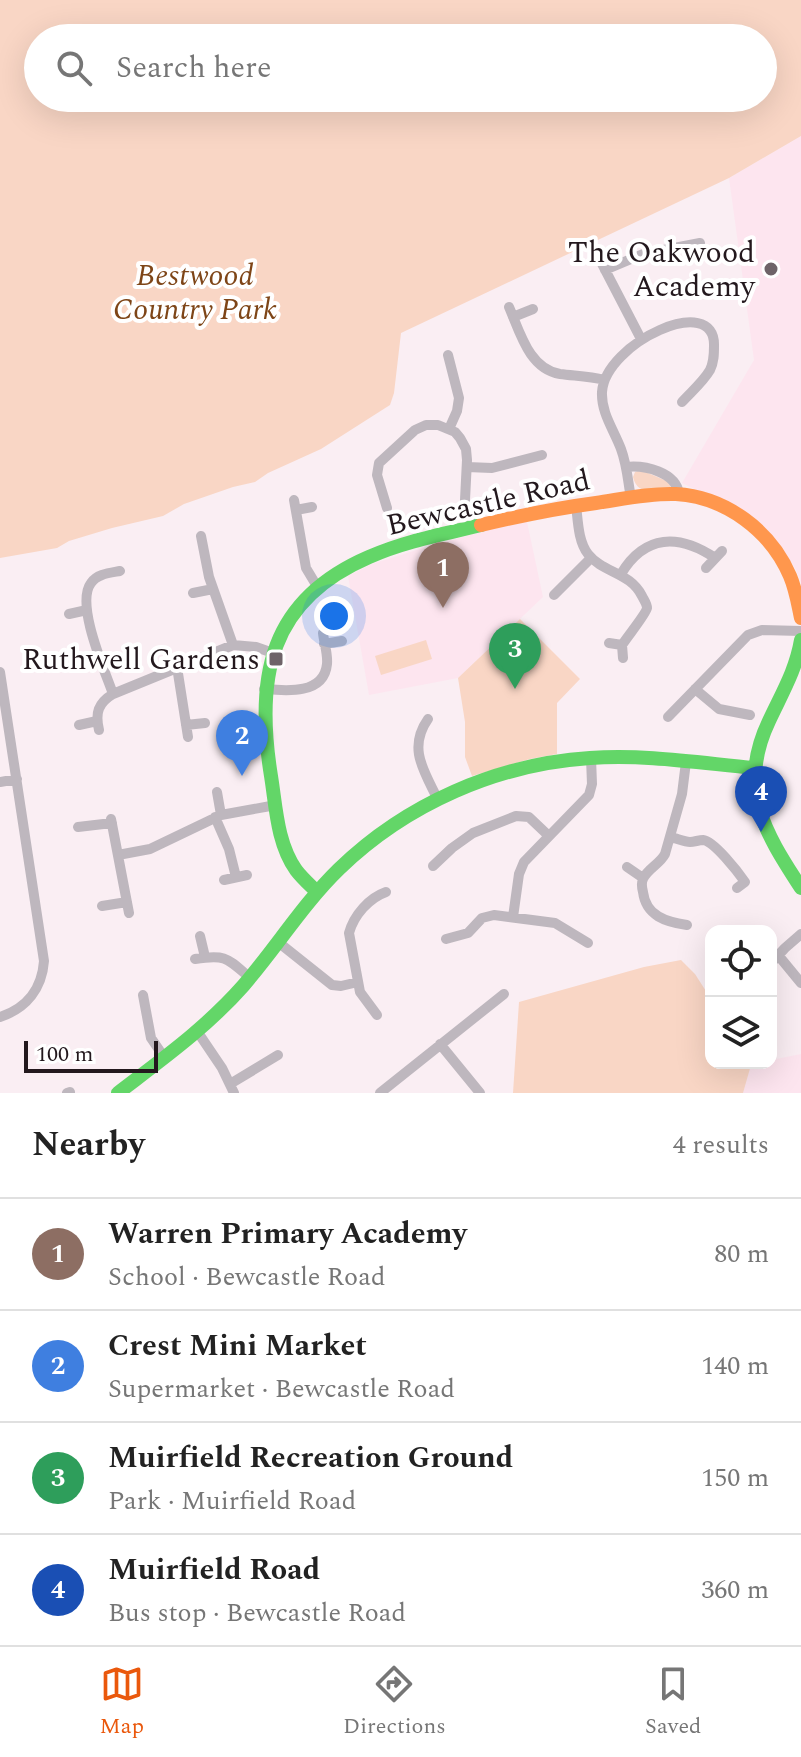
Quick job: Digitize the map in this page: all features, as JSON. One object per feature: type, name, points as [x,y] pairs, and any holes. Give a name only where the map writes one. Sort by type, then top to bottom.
[{"type":"street","points":[[641,339],[603,265],[692,241]]},
{"type":"street","points":[[533,309],[511,312],[540,366],[556,373],[604,380]]},
{"type":"street","points":[[631,498],[622,452],[605,411],[604,380],[615,362],[653,332],[671,325],[712,324],[712,367],[688,400]]},
{"type":"street","points":[[439,368],[450,360],[459,398],[449,429]]},
{"type":"street","points":[[381,502],[377,475],[383,457],[421,427],[432,425],[449,429],[463,443],[467,454],[465,500],[472,526]]},
{"type":"street","points":[[368,458],[379,463]]},
{"type":"street","points":[[467,467],[492,468],[538,459]]},
{"type":"street","points":[[626,467],[648,467],[672,479],[679,494]]},
{"type":"street","name":"Bewcastle Road","points":[[317,892],[290,860],[284,841],[264,737],[264,689],[273,653],[291,619],[318,588],[345,570],[373,555],[472,526],[576,505],[679,494],[727,508],[765,536],[779,552],[793,581],[801,618]]},
{"type":"street","points":[[312,507],[295,505],[306,568],[318,588]]},
{"type":"street","points":[[576,505],[585,550],[591,558],[632,581],[647,609],[622,645],[623,658]]},
{"type":"street","points":[[621,574],[634,555],[657,543],[690,544],[719,554],[706,568]]},
{"type":"street","points":[[199,544],[233,645]]},
{"type":"street","points":[[554,578],[558,591],[591,558]]},
{"type":"street","points":[[112,576],[99,576],[89,586],[86,597],[92,635],[113,694]]},
{"type":"street","points":[[193,593],[213,589]]},
{"type":"street","points":[[647,609],[660,612]]},
{"type":"street","points":[[69,614],[87,610]]},
{"type":"street","points":[[671,709],[748,635],[762,630],[801,631]]},
{"type":"street","points":[[264,689],[296,690],[317,684],[324,676],[327,664],[324,638],[342,641]]},
{"type":"street","points":[[609,643],[622,645]]},
{"type":"street","points":[[79,725],[98,726],[96,714],[100,705],[113,694],[233,645],[256,647],[273,653]]},
{"type":"street","points":[[800,650],[791,680],[763,732],[754,768],[760,816],[801,888]]},
{"type":"street","points":[[177,667],[187,731],[205,723]]},
{"type":"street","points":[[0,672],[44,961],[41,979],[32,995],[17,1009],[0,1017]]},
{"type":"street","points":[[695,689],[713,706],[745,715],[738,726]]},
{"type":"street","points":[[421,723],[419,759],[438,800]]},
{"type":"street","points":[[118,1093],[225,1006],[340,868],[374,839],[416,811],[480,782],[520,769],[591,758],[754,768]]},
{"type":"street","points":[[513,917],[521,868],[589,795],[592,784],[591,758]]},
{"type":"street","points":[[686,762],[682,794],[670,837],[662,860],[643,878],[642,889],[645,903],[666,927],[687,925]]},
{"type":"street","points":[[0,782],[17,779]]},
{"type":"street","points":[[217,792],[218,816],[242,876],[224,880]]},
{"type":"street","points":[[118,855],[150,849],[218,816],[276,805]]},
{"type":"street","points":[[433,866],[440,851],[479,830],[519,815],[532,819],[549,836]]},
{"type":"street","points":[[78,827],[112,821],[128,907],[102,906]]},
{"type":"street","points":[[707,841],[710,827]]},
{"type":"street","points":[[670,837],[689,842],[707,841],[733,864],[745,882],[737,888]]},
{"type":"street","points":[[627,867],[643,878]]},
{"type":"street","points":[[377,1015],[360,992],[349,933],[371,899],[386,892]]},
{"type":"street","points":[[371,899],[378,912]]},
{"type":"street","points":[[446,939],[457,930],[472,930],[487,916],[555,923],[588,943]]},
{"type":"street","points":[[565,943],[573,933]]},
{"type":"street","points":[[777,956],[801,934]]},
{"type":"street","points":[[200,936],[200,958],[226,958],[250,978]]},
{"type":"street","points":[[278,942],[332,985],[358,982]]},
{"type":"street","points":[[777,962],[801,983]]},
{"type":"street","points":[[143,995],[151,1038],[164,1057]]},
{"type":"street","points":[[380,1093],[495,996]]},
{"type":"street","points":[[133,1010],[145,1008]]},
{"type":"street","points":[[197,1031],[232,1089],[275,1061]]},
{"type":"street","points":[[440,1044],[480,1093]]},
{"type":"shaded area","name":"The Oakwood Academy","points":[[801,136],[801,583],[783,549],[756,519],[682,483],[754,360],[729,178]]},
{"type":"shaded area","points":[[527,522],[543,597],[458,678],[369,695],[348,576],[372,564],[423,548]]},
{"type":"shaded area","points":[[801,1054],[801,1093],[743,1093],[750,1069],[777,1069],[777,1059]]},
{"type":"green space","name":"Bestwood Country Park","points":[[0,0],[801,0],[801,136],[729,178],[401,333],[390,405],[321,449],[255,482],[184,504],[163,516],[112,528],[69,541],[57,548],[0,558]]},
{"type":"green space","points":[[641,470],[669,482],[671,488],[643,490],[633,477],[635,472]]},
{"type":"green space","points":[[520,619],[580,679],[557,703],[557,754],[472,776],[465,757],[465,722],[458,678]]},
{"type":"green space","points":[[426,640],[432,659],[381,675],[375,656]]},
{"type":"green space","points":[[681,960],[695,974],[705,990],[705,1069],[750,1069],[743,1093],[513,1093],[519,1002],[644,967]]},
{"type":"traffic: fast","points":[[317,892],[298,873],[290,859],[276,812],[266,706],[276,646],[290,619],[309,595],[335,575],[396,547],[481,525]]},
{"type":"traffic: fast","points":[[801,640],[792,671],[760,745],[755,767],[755,788],[766,828],[801,888]]},
{"type":"traffic: fast","points":[[118,1093],[183,1043],[229,1001],[339,869],[393,825],[423,807],[487,779],[555,762],[631,757],[754,768]]},
{"type":"traffic: slow","points":[[481,525],[553,510],[666,494],[712,502],[745,519],[771,545],[790,576],[801,618]]},
{"type":"place","name":"The Oakwood Academy","points":[[771,269]]},
{"type":"place","name":"Warren Primary Academy","points":[[443,608]]},
{"type":"place","name":"Ruthwell Gardens","points":[[276,659]]},
{"type":"place","name":"Muirfield Recreation Ground","points":[[515,689]]},
{"type":"place","name":"Crest Mini Market","points":[[242,776]]},
{"type":"place","name":"Muirfield Road","points":[[761,832]]}]
